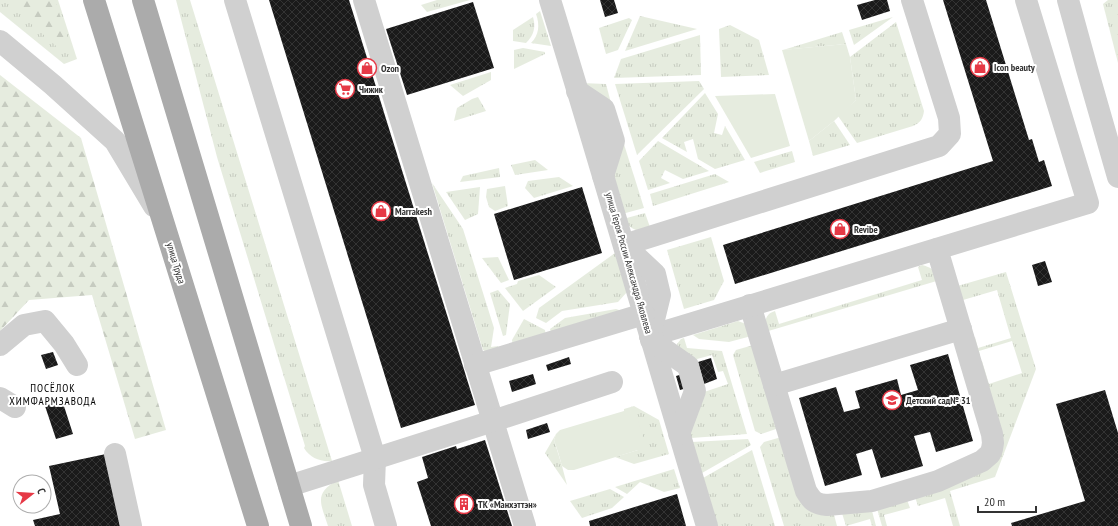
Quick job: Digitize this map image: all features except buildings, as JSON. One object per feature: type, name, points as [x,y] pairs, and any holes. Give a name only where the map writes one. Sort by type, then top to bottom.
[{"type":"main road","name":"улица Труда","points":[[94,0],[258,526]]},
{"type":"main road","points":[[143,0],[301,526]]},
{"type":"street","points":[[235,0],[375,458],[374,485],[386,526]]},
{"type":"street","points":[[364,0],[525,526]]},
{"type":"street","points":[[651,338],[660,295],[655,274],[624,245],[939,146],[950,134],[949,118],[912,0]]},
{"type":"street","points":[[651,338],[750,305],[1088,203],[1026,0]]},
{"type":"street","points":[[1068,0],[1086,69],[1118,177]]},
{"type":"street","name":"улица Героя России Александра Яковлева","points":[[556,6],[577,91],[679,434],[708,526]]},
{"type":"street","points":[[0,41],[53,85],[115,141],[164,222]]},
{"type":"street","points":[[750,305],[806,491],[812,500],[820,505],[827,506],[872,501],[938,481],[982,460],[990,454],[993,443],[992,434],[937,249]]},
{"type":"street","points":[[475,365],[644,314]]},
{"type":"street","points":[[0,345],[24,325],[45,321],[64,344],[77,366]]},
{"type":"street","points":[[774,384],[960,329]]},
{"type":"street","points":[[289,486],[612,382]]},
{"type":"street","points":[[115,454],[131,526]]},
{"type":"green space","points":[[0,0],[58,0],[77,59],[64,64],[0,12]]},
{"type":"green space","points":[[5,0],[55,0],[69,43],[56,46]]},
{"type":"green space","points":[[176,0],[190,0],[332,461],[316,459],[312,457],[304,448],[305,446],[217,157]]},
{"type":"green space","points":[[437,0],[470,0],[427,12],[421,5]]},
{"type":"green space","points":[[1108,0],[1118,0],[1118,63],[1103,4]]},
{"type":"green space","points":[[540,11],[551,46],[531,43],[536,37],[538,22],[536,14]]},
{"type":"green space","points":[[640,16],[697,29],[625,51]]},
{"type":"green space","points":[[533,17],[534,31],[529,40],[526,43],[513,41],[513,30]]},
{"type":"green space","points":[[893,17],[854,45],[849,30]]},
{"type":"green space","points":[[629,18],[632,20],[618,50],[606,54],[599,28]]},
{"type":"green space","points":[[896,22],[924,111],[923,116],[918,124],[857,143],[838,116],[856,100],[850,57]]},
{"type":"green space","points":[[730,25],[759,40],[769,75],[721,77],[719,29]]},
{"type":"green space","points":[[842,32],[846,44],[783,50]]},
{"type":"green space","points":[[700,35],[701,75],[614,78],[621,59]]},
{"type":"green space","points":[[846,44],[850,57],[856,100],[834,121],[809,141],[782,50]]},
{"type":"green space","points":[[523,48],[545,52],[545,54],[514,69],[514,50]]},
{"type":"green space","points":[[491,72],[491,80],[463,96],[450,85]]},
{"type":"green space","points":[[0,75],[81,138],[166,430],[135,439],[92,295],[29,300],[0,331]]},
{"type":"green space","points":[[699,81],[704,89],[637,155],[615,84]]},
{"type":"green space","points":[[581,83],[606,84],[611,103]]},
{"type":"green space","points":[[705,93],[718,114],[714,133],[722,135],[725,126],[745,160],[715,169],[698,159],[693,139],[684,142],[687,152],[662,138]]},
{"type":"green space","points":[[775,94],[790,146],[751,158],[715,96]]},
{"type":"green space","points":[[478,97],[486,111],[454,121],[457,108]]},
{"type":"green space","points":[[834,121],[850,145],[813,156],[809,141]]},
{"type":"green space","points":[[623,141],[644,208],[622,214],[611,179]]},
{"type":"green space","points":[[658,141],[709,171],[683,179],[665,170],[661,178],[670,183],[648,190],[639,161]]},
{"type":"green space","points":[[792,151],[795,162],[760,173],[754,162]]},
{"type":"green space","points":[[535,160],[548,170],[515,175],[511,165]]},
{"type":"green space","points":[[499,168],[500,177],[460,182],[463,176]]},
{"type":"green space","points":[[715,174],[729,182],[653,206],[650,194]]},
{"type":"green space","points":[[559,177],[573,186],[534,198],[525,188],[528,181]]},
{"type":"green space","points":[[432,183],[463,229],[494,328],[491,347],[498,346],[500,351],[483,350]]},
{"type":"green space","points":[[505,186],[508,206],[495,211],[489,207],[486,197],[487,189]]},
{"type":"green space","points":[[480,187],[478,214],[465,220],[446,192]]},
{"type":"green space","points":[[645,213],[651,230],[642,231],[634,229],[623,219]]},
{"type":"green space","points":[[711,237],[724,281],[714,300],[684,309],[667,250]]},
{"type":"green space","points":[[615,253],[627,292],[618,302],[562,311],[546,323],[536,318],[539,308]]},
{"type":"green space","points":[[498,257],[509,280],[501,283],[482,258]]},
{"type":"green space","points":[[922,265],[933,270],[940,280],[765,332],[766,319],[771,312],[775,311],[779,324],[922,280],[918,267]]},
{"type":"green space","points":[[1006,272],[1036,369],[995,477],[950,491],[960,526],[953,526],[945,498],[918,506],[914,494],[985,465],[976,362],[982,361],[989,384],[1022,373],[1012,341],[979,351],[980,355],[974,356],[969,339],[975,337],[978,348],[1011,338],[997,290],[963,300],[954,287]]},
{"type":"green space","points":[[539,275],[556,287],[523,311],[505,288],[517,284],[518,281]]},
{"type":"green space","points":[[498,290],[510,304],[506,335],[503,336],[490,293]]},
{"type":"green space","points":[[616,309],[622,311],[552,335],[550,329],[565,318]]},
{"type":"green space","points":[[524,319],[545,330],[546,337],[513,348],[512,340]]},
{"type":"green space","points":[[738,321],[746,324],[755,335],[729,342],[699,339],[693,335]]},
{"type":"green space","points":[[684,338],[687,348],[722,351],[747,434],[691,438],[690,434],[701,393],[728,384],[723,371],[718,372],[712,355],[697,359],[698,362],[679,349],[677,344]]},
{"type":"green space","points":[[757,344],[782,427],[761,434],[755,431],[733,355],[736,350]]},
{"type":"green space","points":[[634,406],[659,420],[669,454],[634,464],[615,457],[638,450],[630,411],[624,411],[624,409]]},
{"type":"green space","points":[[624,411],[630,411],[637,417],[643,437],[642,446],[638,450],[574,470],[568,470],[562,466],[554,440],[556,434],[560,430]]},
{"type":"green space","points":[[556,434],[554,440],[567,485],[545,453]]},
{"type":"green space","points":[[785,436],[801,492],[833,511],[837,526],[784,526],[760,447],[764,442]]},
{"type":"green space","points":[[748,439],[751,445],[702,473],[692,442]]},
{"type":"green space","points":[[752,450],[775,526],[718,526],[703,478]]},
{"type":"green space","points":[[674,469],[680,488],[664,492],[640,482],[627,494],[615,487]]},
{"type":"green space","points":[[338,480],[352,526],[328,526],[321,505],[322,494],[330,485]]},
{"type":"green space","points":[[610,489],[624,497],[612,508],[582,518],[570,501]]},
{"type":"green space","points":[[906,497],[910,508],[884,515],[887,526],[882,526],[876,505]]},
{"type":"green space","points":[[871,507],[876,526],[872,526],[870,519],[846,526],[841,510]]},
{"type":"place","name":"Icon beauty","points":[[980,67]]},
{"type":"place","name":"Ozon","points":[[367,68]]},
{"type":"place","name":"Чижик","points":[[345,89]]},
{"type":"place","name":"Marrakesh","points":[[381,211]]},
{"type":"place","name":"Revibe","points":[[840,229]]},
{"type":"place","name":"Детский сад№ 31","points":[[892,400]]},
{"type":"place","name":"ТК «Манхэттэн»","points":[[464,504]]},
{"type":"district","name":"ПОСЁЛОК ХИМФАРМЗАВОДА","points":[[53,394]]}]
